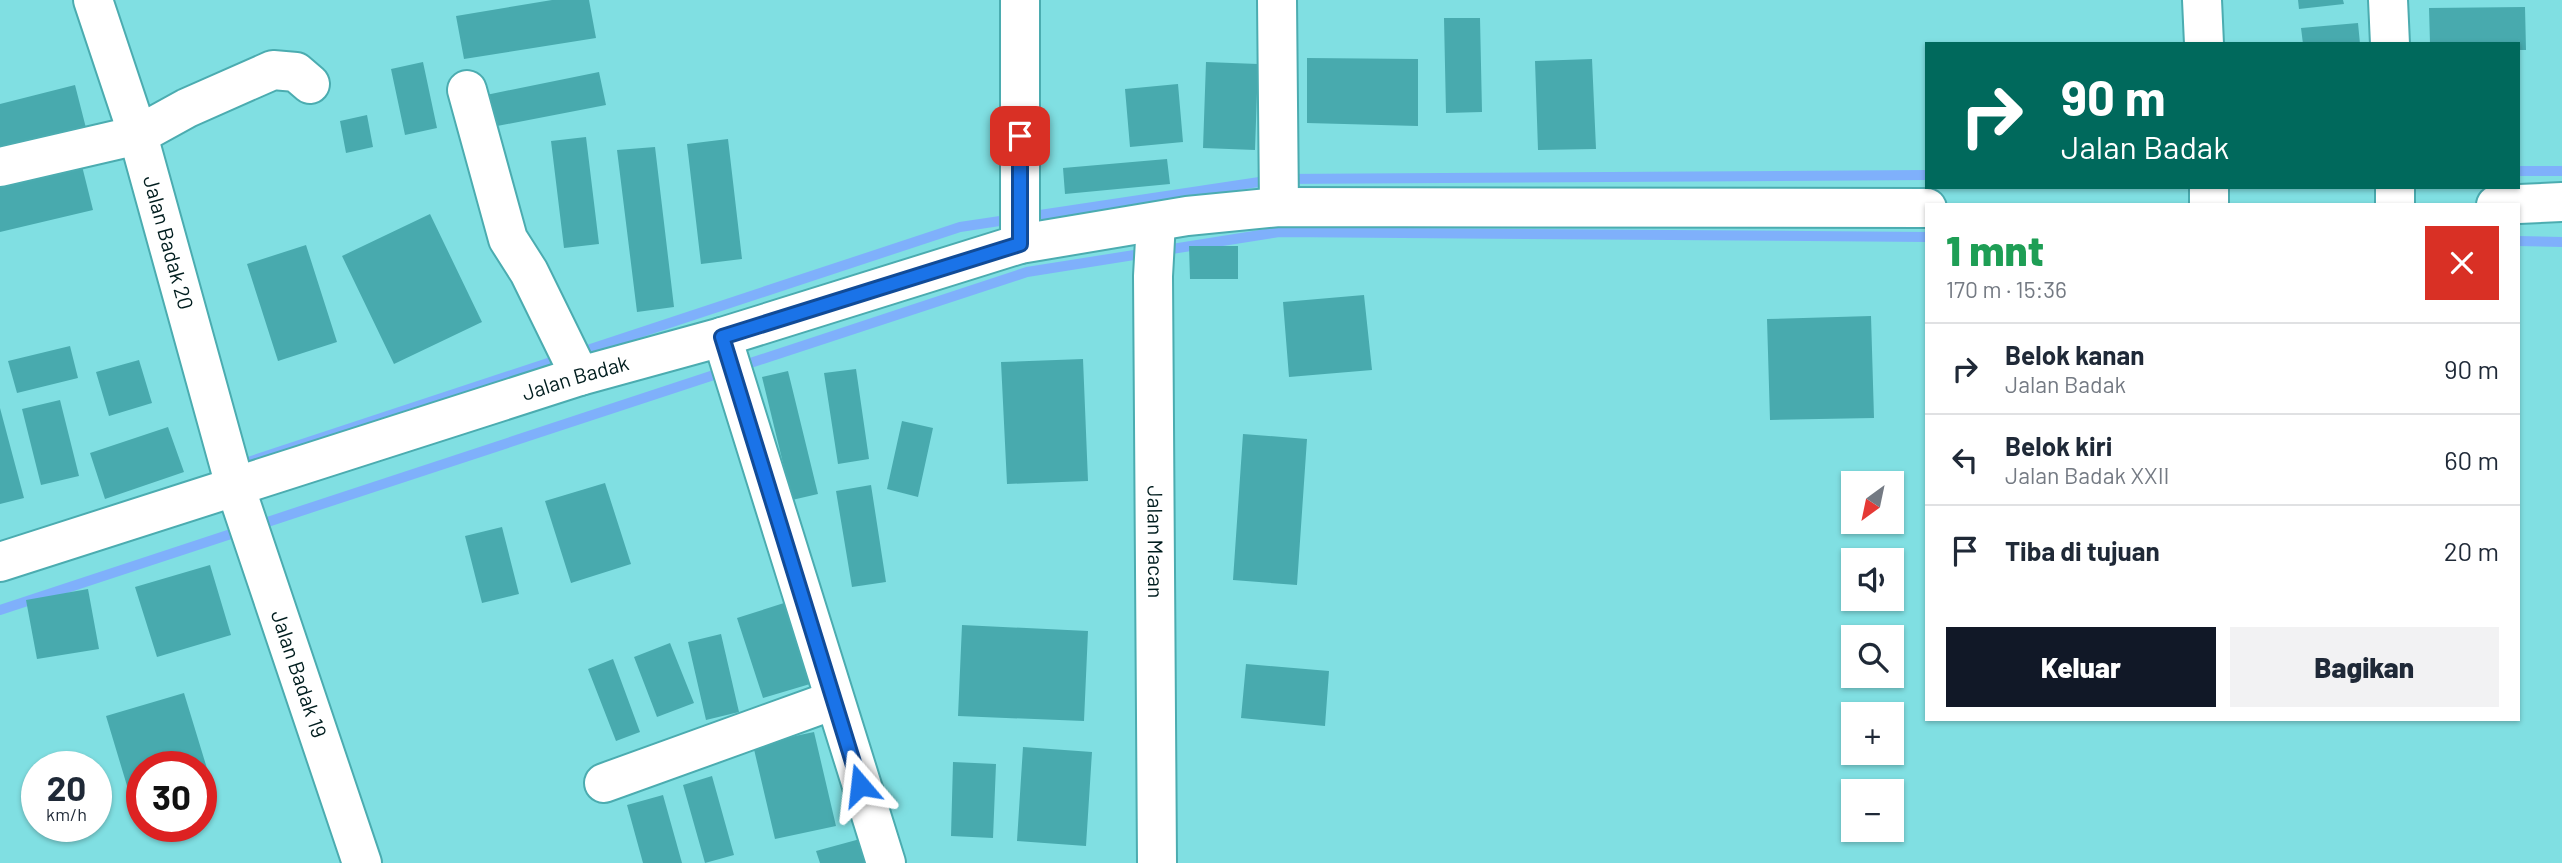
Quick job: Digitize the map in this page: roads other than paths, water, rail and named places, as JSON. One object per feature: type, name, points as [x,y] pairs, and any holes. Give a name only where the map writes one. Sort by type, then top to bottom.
[{"type":"street","name":"Jalan Badak 20","points":[[93,0],[138,135],[234,486]]},
{"type":"street","points":[[1020,0],[1020,244]]},
{"type":"street","points":[[1277,0],[1279,208]]},
{"type":"street","points":[[2202,0],[2204,42]]},
{"type":"street","points":[[2388,0],[2390,42]]},
{"type":"street","points":[[0,167],[138,135],[187,108],[273,69],[296,72],[310,84]]},
{"type":"street","points":[[467,90],[508,239],[529,272],[580,376]]},
{"type":"street","points":[[2520,204],[2562,202]]},
{"type":"street","name":"Jalan Badak","points":[[0,562],[580,376],[722,337],[1020,244],[1187,216],[1279,208],[1925,208]]},
{"type":"street","name":"Jalan Macan","points":[[1156,222],[1153,276],[1157,863]]},
{"type":"street","points":[[722,337],[886,863]]},
{"type":"street","name":"Jalan Badak 19","points":[[234,486],[362,863]]},
{"type":"street","points":[[604,782],[834,700]]},
{"type":"waterway","points":[[2520,171],[2562,171]]},
{"type":"waterway","points":[[236,466],[960,227],[1279,179],[1925,175]]},
{"type":"waterway","points":[[0,610],[1027,272],[1279,232],[1925,237]]},
{"type":"waterway","points":[[2520,241],[2562,242]]}]
